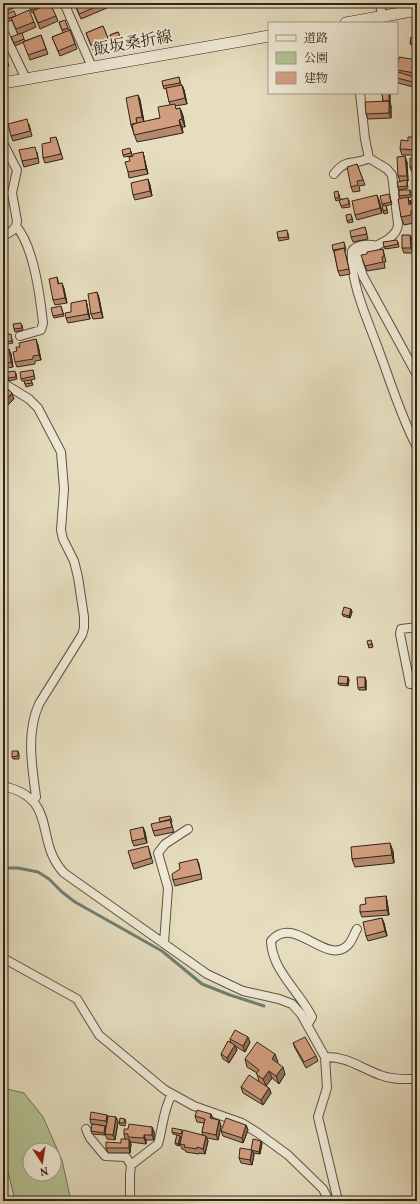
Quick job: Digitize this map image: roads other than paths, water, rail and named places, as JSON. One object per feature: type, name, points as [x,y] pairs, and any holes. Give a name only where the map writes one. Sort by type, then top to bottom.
[{"type":"main road","points":[[355,22],[417,10]]},
{"type":"main road","name":"飯坂桑折線","points":[[3,83],[268,36]]},
{"type":"street","points":[[64,3],[92,67]]},
{"type":"street","points":[[380,3],[382,17]]},
{"type":"street","points":[[3,31],[26,79]]},
{"type":"street","points":[[360,94],[365,139],[369,158],[386,169],[392,175],[398,227],[387,239],[358,256],[360,267],[417,375]]},
{"type":"street","points":[[3,143],[17,170],[12,194],[17,221],[16,226],[3,236]]},
{"type":"street","points":[[334,174],[343,164],[369,158]]},
{"type":"street","points":[[16,226],[21,232],[36,274],[43,322],[42,330],[20,336]]},
{"type":"street","points":[[376,245],[368,244],[354,249],[352,251],[352,265],[367,319],[400,409],[417,447]]},
{"type":"street","points":[[3,383],[29,399],[38,408],[61,452],[64,489],[61,530],[63,539],[74,561],[84,617],[84,628],[82,635],[34,714],[31,743],[36,797]]},
{"type":"street","points":[[417,627],[401,629],[400,634],[410,684],[417,684]]},
{"type":"street","points":[[3,786],[23,793],[38,805],[44,820],[52,856],[64,873],[201,970],[220,981],[243,990],[279,999],[292,1004],[308,1024],[325,1056],[327,1088],[318,1118],[338,1201]]},
{"type":"street","points":[[164,943],[168,888],[158,853],[165,844],[188,829]]},
{"type":"street","points":[[308,1024],[312,1016],[286,980],[273,953],[271,942],[276,935],[282,932],[290,932],[320,946],[332,950],[341,950],[348,946],[357,929]]},
{"type":"street","points":[[3,958],[78,999],[99,1035],[172,1094],[207,1112],[242,1123],[288,1155],[323,1188],[329,1201]]},
{"type":"street","points":[[325,1056],[342,1058],[381,1076],[397,1079],[417,1079]]},
{"type":"street","points":[[131,1165],[158,1144],[163,1116],[172,1094]]},
{"type":"street","points":[[86,1129],[90,1138],[105,1156],[126,1157],[131,1165],[130,1201]]},
{"type":"waterway","points":[[3,868],[18,868],[38,872],[49,879],[75,902],[162,951],[202,984],[264,1006]]}]
